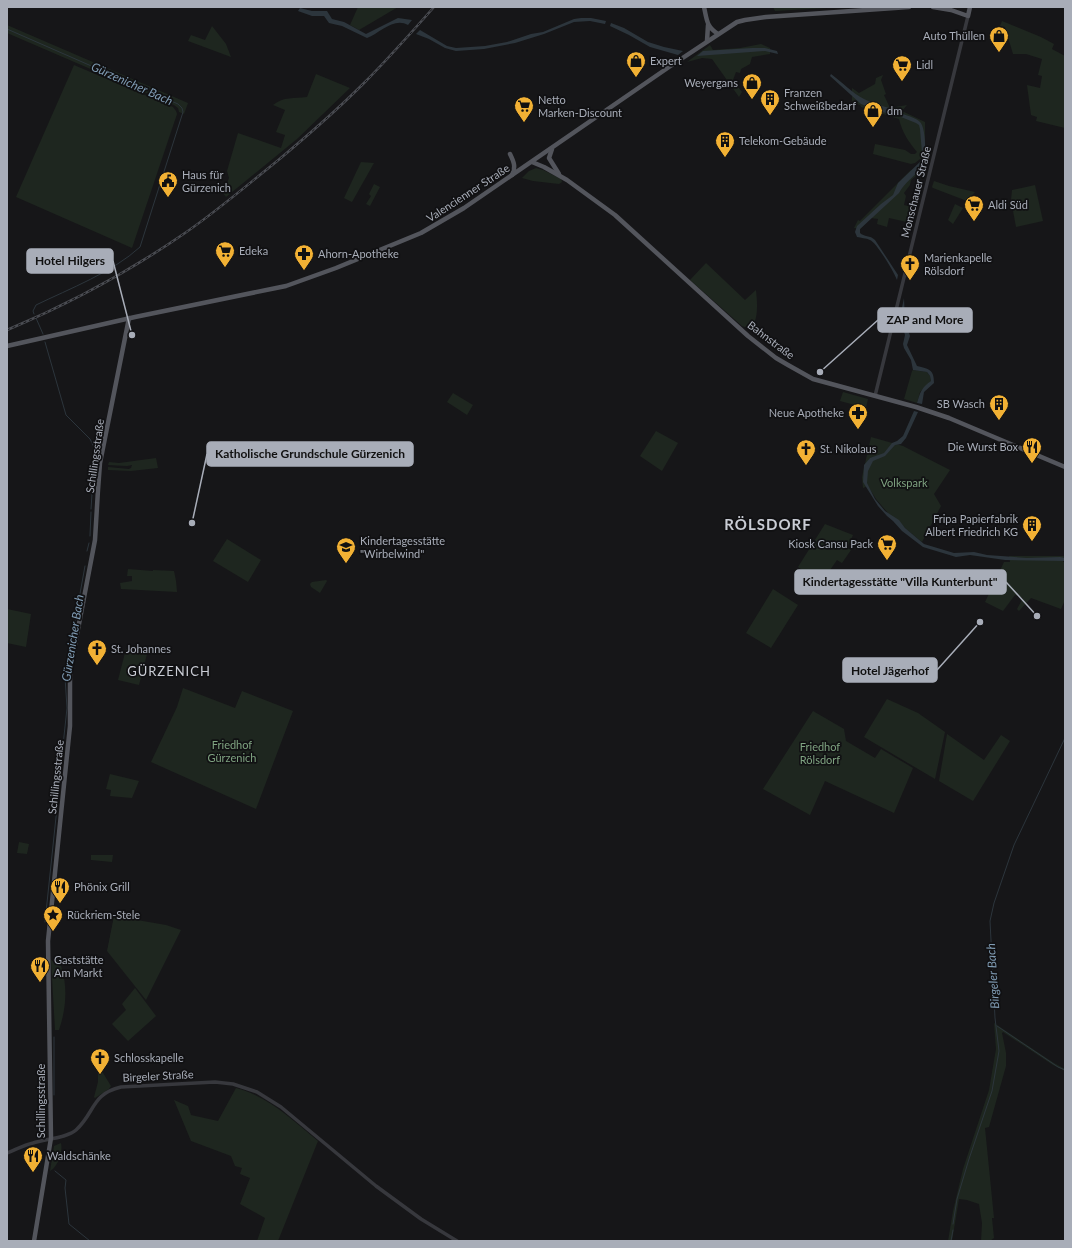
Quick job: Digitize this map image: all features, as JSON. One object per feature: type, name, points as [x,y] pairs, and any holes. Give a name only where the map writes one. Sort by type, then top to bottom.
[{"type":"main road","points":[[704,7],[708,25],[707,41]]},
{"type":"main road","name":"Valencienner Straße","points":[[7,346],[129,318],[286,286],[421,234],[451,217],[511,177],[707,41],[738,22],[755,18],[909,7]]},
{"type":"main road","points":[[933,7],[952,8],[968,16],[970,7]]},
{"type":"main road","points":[[708,25],[718,34]]},
{"type":"main road","points":[[553,147],[549,158],[561,176]]},
{"type":"main road","points":[[510,154],[514,164],[514,170],[511,177]]},
{"type":"main road","name":"Bahnstraße","points":[[532,162],[541,165],[561,176],[615,215],[728,318],[776,358],[814,379],[948,418],[1065,467]]},
{"type":"main road","name":"Schillingsstraße","points":[[34,1241],[51,1138],[48,941],[70,726],[70,670],[93,554],[100,465],[129,318]]},
{"type":"street","name":"Monschauer Straße","points":[[875,396],[968,16]]},
{"type":"street","name":"Birgeler Straße","points":[[7,1153],[30,1144],[63,1136],[75,1131],[99,1097],[114,1088],[215,1082],[233,1084],[269,1099],[293,1116],[376,1186],[421,1219],[456,1241]]},
{"type":"green space","points":[[358,7],[398,7],[359,30],[350,25]]},
{"type":"green space","points":[[773,7],[844,7],[775,11]]},
{"type":"green space","points":[[1002,21],[1054,44],[1052,49],[1065,56],[1065,128],[1036,121],[1037,117],[1031,115],[1027,85],[1040,88],[1042,76],[1038,75],[1042,59],[1026,54],[1013,54],[1005,27],[1000,26]]},
{"type":"green space","points":[[7,25],[188,103],[184,114],[179,112],[178,108],[174,105],[7,33]]},
{"type":"green space","points":[[212,26],[226,44],[231,57],[188,41],[191,35],[205,40]]},
{"type":"green space","points":[[761,44],[770,48],[770,54],[752,57],[750,64],[741,69],[740,73],[736,72],[733,80],[742,92],[739,97],[712,59],[702,58],[687,62],[710,45],[713,50],[740,48]]},
{"type":"green space","points":[[74,65],[173,107],[177,114],[132,248],[16,197]]},
{"type":"green space","points":[[316,74],[350,88],[297,139],[226,197],[223,193],[229,178],[227,171],[238,133],[281,148],[285,135],[276,132],[285,110],[273,105],[285,99],[307,97]]},
{"type":"green space","points":[[883,75],[881,80],[886,94],[884,95],[890,108],[907,105],[902,111],[925,122],[925,147],[930,149],[928,158],[920,159],[911,164],[873,154],[875,144],[905,150],[911,154],[915,154],[917,152],[906,136],[899,119],[861,107],[860,105],[852,102],[852,88],[859,93],[875,84],[876,78]]},
{"type":"green space","points":[[361,162],[374,163],[352,202],[344,198]]},
{"type":"green space","points":[[536,168],[561,179],[562,182],[559,184],[533,181],[522,178],[529,171]]},
{"type":"green space","points":[[911,170],[918,171],[917,175],[911,180],[910,185],[904,193],[906,196],[904,205],[915,208],[911,223],[889,218],[887,227],[877,224],[878,219],[871,218],[860,229],[854,228],[858,220],[860,221]]},
{"type":"green space","points":[[934,181],[975,192],[967,201],[933,188]]},
{"type":"green space","points":[[374,184],[380,187],[370,206],[366,204],[371,196],[369,194]]},
{"type":"green space","points":[[1035,185],[1043,221],[1016,227],[1011,200],[1012,190]]},
{"type":"green space","points":[[955,204],[963,208],[953,224],[948,220]]},
{"type":"green space","points":[[706,263],[745,300],[756,290],[757,308],[755,321],[752,325],[748,327],[742,326],[690,280]]},
{"type":"green space","points":[[913,370],[927,372],[931,381],[920,392],[917,403],[904,399]]},
{"type":"green space","points":[[843,392],[868,399],[866,408],[840,401]]},
{"type":"green space","points":[[453,393],[473,405],[467,415],[447,402]]},
{"type":"green space","points":[[656,431],[678,443],[662,471],[640,456]]},
{"type":"green space","name":"Volkspark","points":[[871,437],[903,446],[950,470],[934,494],[941,506],[922,542],[888,513],[876,499],[868,486],[863,488],[862,477]]},
{"type":"green space","points":[[156,458],[158,468],[131,471],[108,470],[108,467],[129,469],[132,465],[108,465],[109,462],[119,463]]},
{"type":"green space","points":[[825,524],[853,535],[847,548],[851,550],[842,563],[837,560],[821,583],[798,567]]},
{"type":"green space","points":[[227,539],[261,560],[248,582],[213,561]]},
{"type":"green space","points":[[1009,556],[1064,556],[1065,600],[1061,609],[1031,598],[1019,611],[1017,609],[1023,598],[1015,595],[1003,611],[985,602],[1004,562],[1010,562]]},
{"type":"green space","points":[[128,569],[174,571],[177,592],[121,589],[120,583],[132,581],[132,576],[127,576]]},
{"type":"green space","points":[[327,581],[320,593],[311,587],[310,584],[312,582]]},
{"type":"green space","points":[[773,589],[798,605],[771,648],[746,633]]},
{"type":"green space","points":[[7,609],[31,614],[26,647],[7,643]]},
{"type":"green space","points":[[126,649],[147,654],[139,685],[118,680]]},
{"type":"green space","name":"Friedhof Gürzenich","points":[[183,688],[235,708],[242,691],[293,711],[256,809],[151,762],[177,707]]},
{"type":"green space","points":[[887,699],[918,713],[945,732],[935,779],[864,737]]},
{"type":"green space","name":"Friedhof Rölsdorf","points":[[813,711],[844,729],[846,741],[875,758],[881,749],[913,768],[894,813],[825,781],[810,815],[763,789]]},
{"type":"green space","points":[[947,734],[984,760],[1001,735],[1010,741],[973,801],[939,781]]},
{"type":"green space","points":[[110,774],[139,781],[132,798],[110,796],[111,790],[106,789]]},
{"type":"green space","points":[[19,842],[29,844],[27,854],[17,853]]},
{"type":"green space","points":[[91,855],[113,855],[112,862],[91,860]]},
{"type":"green space","points":[[114,916],[166,925],[181,930],[146,1000],[107,951]]},
{"type":"green space","points":[[51,960],[61,966],[65,982],[65,1006],[59,1030],[55,1030]]},
{"type":"green space","points":[[135,988],[156,1016],[128,1041],[112,1024],[126,1010],[122,1004]]},
{"type":"green space","points":[[994,1023],[1065,1069],[1065,1071],[1053,1065],[1003,1032],[1002,1033],[1006,1053],[1006,1066],[989,1127],[985,1128],[994,1218],[992,1218],[994,1238],[990,1241],[981,1241],[982,1223],[979,1204],[959,1199],[952,1241],[948,1241],[953,1211],[963,1169],[989,1090],[996,1049]]},
{"type":"green space","points":[[100,1068],[111,1086],[95,1098],[98,1082],[98,1070]]},
{"type":"green space","points":[[236,1088],[270,1103],[318,1141],[278,1241],[257,1241],[265,1218],[240,1204],[250,1178],[240,1174],[242,1168],[235,1166],[231,1156],[191,1141],[174,1100],[188,1106],[191,1115],[218,1121]]},
{"type":"green space","points":[[61,1143],[59,1158],[53,1169],[50,1171],[54,1146]]},
{"type":"shaded area","points":[[300,8],[312,11],[327,11],[332,19],[344,22],[366,34],[398,18],[412,20],[408,25],[403,23],[392,24],[367,38],[342,26],[329,23],[324,16],[312,16],[298,11]]},
{"type":"shaded area","points":[[581,18],[606,21],[605,24],[590,21],[574,22],[544,34],[515,43],[484,49],[456,51],[445,48],[416,34],[420,30],[447,46],[456,48],[485,46],[507,42],[531,34],[543,32],[574,19]]},
{"type":"shaded area","points":[[611,23],[624,28],[648,42],[683,51],[678,55],[650,47],[610,26]]},
{"type":"shaded area","points":[[765,48],[777,51],[778,54],[765,51],[697,56],[703,51]]},
{"type":"shaded area","points":[[831,74],[860,97],[914,118],[920,122],[924,130],[924,164],[899,193],[860,229],[860,233],[875,240],[898,275],[897,280],[877,246],[870,240],[857,237],[855,232],[857,226],[893,195],[898,183],[921,161],[922,153],[919,125],[896,115],[882,112],[861,104],[830,76]]},
{"type":"shaded area","points":[[904,298],[905,321],[910,336],[907,345],[917,366],[930,370],[934,378],[934,383],[924,392],[922,404],[917,403],[919,396],[923,388],[931,381],[927,372],[913,370],[911,360],[904,348],[903,344],[905,335],[900,317]]},
{"type":"shaded area","points":[[914,411],[918,412],[906,438],[901,444],[895,445],[885,456],[873,461],[868,471],[867,483],[875,499],[885,511],[899,520],[905,528],[924,544],[954,553],[974,552],[987,555],[1027,558],[1060,557],[1065,558],[1065,561],[1005,560],[970,555],[956,557],[923,547],[902,531],[878,506],[863,482],[864,465],[870,458],[884,453],[892,443],[903,436]]},
{"type":"waterway","name":"Gürzenicher Bach","points":[[7,29],[178,104],[182,108],[183,112],[140,247],[104,272],[36,305],[33,311],[34,314]]},
{"type":"waterway","name":"Gürzenicher Bach","points":[[36,318],[43,334]]},
{"type":"waterway","name":"Gürzenicher Bach","points":[[45,342],[66,415],[90,439],[95,449],[91,509]]},
{"type":"waterway","name":"Gürzenicher Bach","points":[[90,536],[91,512]]},
{"type":"waterway","name":"Gürzenicher Bach","points":[[87,551],[89,543]]},
{"type":"waterway","name":"Gürzenicher Bach","points":[[59,783],[67,708],[65,677],[85,566]]},
{"type":"waterway","name":"Birgeler Bach","points":[[953,1224],[957,1199],[992,1091],[999,1051],[995,1018],[990,921],[994,903],[1014,845],[1065,738]]},
{"type":"waterway","name":"Gürzenicher Bach","points":[[45,922],[58,798]]},
{"type":"waterway","points":[[997,1026],[1058,1067],[1065,1070]]},
{"type":"waterway","name":"Gürzenicher Bach","points":[[54,1037],[54,1095]]},
{"type":"waterway","points":[[55,1171],[66,1180],[65,1188],[69,1224],[90,1241]]},
{"type":"waterway","name":"Birgeler Bach","points":[[951,1241],[953,1230]]},
{"type":"railway","points":[[7,330],[76,298],[121,274],[143,261],[208,216],[276,162],[343,104],[382,65],[434,7]]},
{"type":"place","name":"Auto Thüllen","points":[[999,53]]},
{"type":"place","name":"Expert","points":[[636,78]]},
{"type":"place","name":"Lidl","points":[[902,82]]},
{"type":"place","name":"Weyergans","points":[[752,100]]},
{"type":"place","name":"Franzen Schweißbedarf","points":[[770,116]]},
{"type":"place","name":"Netto Marken-Discount","points":[[524,123]]},
{"type":"place","name":"dm","points":[[873,128]]},
{"type":"place","name":"Telekom-Gebäude","points":[[725,158]]},
{"type":"place","name":"Haus für Gürzenich","points":[[168,198]]},
{"type":"place","name":"Aldi Süd","points":[[974,222]]},
{"type":"place","name":"Edeka","points":[[225,268]]},
{"type":"place","name":"Ahorn-Apotheke","points":[[304,271]]},
{"type":"place","name":"Marienkapelle Rölsdorf","points":[[910,281]]},
{"type":"place","name":"Hotel Hilgers","points":[[132,335]]},
{"type":"place","name":"ZAP and More","points":[[820,372]]},
{"type":"place","name":"SB Wasch","points":[[999,421]]},
{"type":"place","name":"Neue Apotheke","points":[[858,430]]},
{"type":"place","name":"Die Wurst Box","points":[[1032,464]]},
{"type":"place","name":"St. Nikolaus","points":[[806,466]]},
{"type":"place","name":"Katholische Grundschule Gürzenich","points":[[192,523]]},
{"type":"place","name":"Fripa Papierfabrik Albert Friedrich KG","points":[[1032,542]]},
{"type":"place","name":"Kiosk Cansu Pack","points":[[887,561]]},
{"type":"place","name":"Kindertagesstätte \"Wirbelwind\"","points":[[346,564]]},
{"type":"place","name":"Kindertagesstätte \"Villa Kunterbunt\"","points":[[1037,616]]},
{"type":"place","name":"Hotel Jägerhof","points":[[980,622]]},
{"type":"place","name":"St. Johannes","points":[[97,666]]},
{"type":"place","name":"Phönix Grill","points":[[60,904]]},
{"type":"place","name":"Rückriem-Stele","points":[[53,932]]},
{"type":"place","name":"Gaststätte Am Markt","points":[[40,983]]},
{"type":"place","name":"Schlosskapelle","points":[[100,1075]]},
{"type":"place","name":"Waldschänke","points":[[33,1173]]},
{"type":"district","name":"RÖLSDORF","points":[[768,525]]},
{"type":"district","name":"GÜRZENICH","points":[[169,671]]}]
